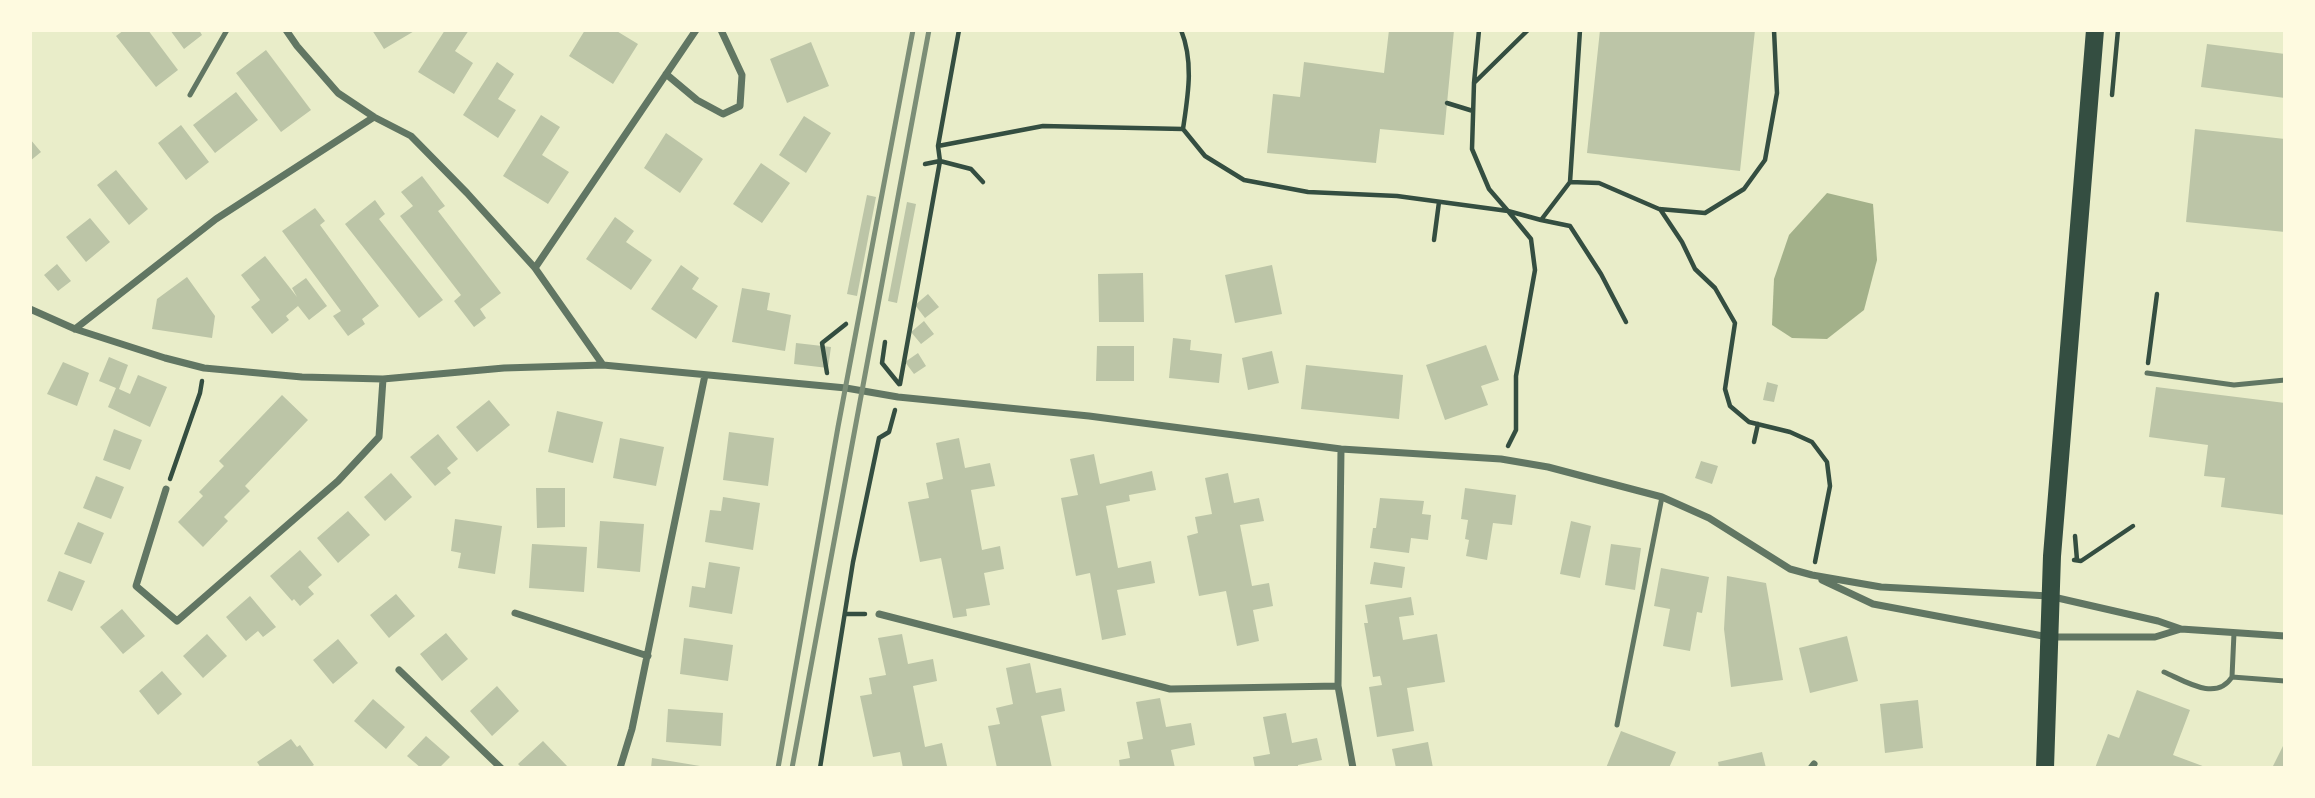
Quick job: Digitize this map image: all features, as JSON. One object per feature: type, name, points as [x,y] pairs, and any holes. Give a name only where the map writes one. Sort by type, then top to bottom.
[{"type":"main road","points":[[2045,768],[2049,596],[2095,30]]},
{"type":"street","points":[[286,30],[338,93],[374,117],[411,136],[467,193],[536,268],[603,365]]},
{"type":"street","points":[[536,268],[696,30]]},
{"type":"street","points":[[666,74],[697,100],[723,114],[740,106],[742,75],[721,30]]},
{"type":"street","points":[[75,329],[216,219],[374,117]]},
{"type":"street","points":[[30,309],[75,329],[204,368],[302,377],[383,379],[504,368],[603,365],[854,389],[898,397],[1089,416],[1341,449],[1501,459],[1548,467],[1662,497],[1709,518],[1790,569],[1812,575],[1881,587],[2049,596],[2158,621],[2181,629],[2285,636]]},
{"type":"street","points":[[620,768],[632,729],[648,656],[705,375]]},
{"type":"street","points":[[166,489],[136,586],[177,621],[338,481],[379,437],[383,379]]},
{"type":"street","points":[[1341,449],[1338,686],[1353,768]]},
{"type":"street","points":[[1812,575],[1873,604],[2048,637],[2155,637],[2181,629]]},
{"type":"street","points":[[515,614],[648,656]]},
{"type":"street","points":[[880,614],[1170,689],[1338,686]]},
{"type":"street","points":[[399,670],[500,768]]},
{"type":"lane","points":[[190,95],[227,30]]},
{"type":"lane","points":[[2147,373],[2234,385],[2285,380]]},
{"type":"lane","points":[[1617,725],[1662,497]]},
{"type":"lane","points":[[2164,673],[2210,690],[2220,689],[2232,677],[2234,633]]},
{"type":"lane","points":[[2232,677],[2285,681]]},
{"type":"path","points":[[885,342],[882,363],[900,385],[940,161],[937,146],[959,30]]},
{"type":"path","points":[[1181,30],[1187,44],[1190,80],[1183,129],[1205,156],[1244,180],[1308,192],[1397,196],[1508,211],[1570,226],[1601,274],[1626,322]]},
{"type":"path","points":[[1479,30],[1472,149],[1489,189],[1531,239],[1535,270],[1516,376],[1516,430],[1501,459]]},
{"type":"path","points":[[1474,83],[1528,30]]},
{"type":"path","points":[[1541,220],[1570,182],[1580,30]]},
{"type":"path","points":[[1570,182],[1599,183],[1659,209],[1705,213],[1744,189],[1765,160],[1777,93],[1774,30]]},
{"type":"path","points":[[1447,103],[1473,111]]},
{"type":"path","points":[[937,146],[1043,126],[1183,129]]},
{"type":"path","points":[[925,164],[940,161],[971,169],[983,182]]},
{"type":"path","points":[[1434,240],[1440,202]]},
{"type":"path","points":[[1659,209],[1682,242],[1695,269],[1715,288],[1735,323],[1725,389],[1730,406],[1749,422],[1790,432],[1812,442],[1827,462],[1830,486],[1812,575]]},
{"type":"path","points":[[2147,373],[2157,294]]},
{"type":"path","points":[[829,375],[826,372],[822,343],[846,324]]},
{"type":"path","points":[[166,489],[200,393],[204,368]]},
{"type":"path","points":[[820,768],[874,458],[879,438],[889,432],[898,397]]},
{"type":"path","points":[[1754,442],[1758,424]]},
{"type":"path","points":[[2071,559],[2081,561],[2133,526]]},
{"type":"path","points":[[845,614],[880,614]]},
{"type":"shaded area","points":[[1827,193],[1873,204],[1877,260],[1864,310],[1827,339],[1792,338],[1772,325],[1774,279],[1789,235]]},
{"type":"building","points":[[124,30],[148,30],[178,70],[156,87],[116,36]]},
{"type":"building","points":[[170,30],[199,30],[202,35],[184,49]]},
{"type":"building","points":[[372,30],[416,30],[384,49]]},
{"type":"building","points":[[445,30],[469,30],[455,51],[473,63],[454,94],[418,72]]},
{"type":"building","points":[[585,30],[615,30],[638,44],[613,84],[569,56]]},
{"type":"building","points":[[1389,30],[1454,30],[1444,135],[1380,129],[1376,163],[1267,153],[1273,94],[1300,97],[1304,62],[1384,73]]},
{"type":"building","points":[[1600,30],[1755,30],[1740,171],[1587,153]]},
{"type":"building","points":[[811,42],[829,86],[787,103],[770,59]]},
{"type":"building","points":[[2207,44],[2285,54],[2285,98],[2201,87]]},
{"type":"building","points":[[266,50],[311,110],[281,132],[236,73]]},
{"type":"building","points":[[497,62],[514,74],[498,99],[516,110],[498,138],[463,115]]},
{"type":"building","points":[[236,92],[258,120],[215,153],[193,125]]},
{"type":"building","points":[[541,115],[560,127],[542,155],[569,172],[548,204],[503,176]]},
{"type":"building","points":[[804,116],[831,133],[806,173],[779,155]]},
{"type":"building","points":[[181,125],[209,162],[186,180],[158,143]]},
{"type":"building","points":[[2195,129],[2285,139],[2285,232],[2186,222]]},
{"type":"building","points":[[666,133],[703,159],[680,193],[644,168]]},
{"type":"building","points":[[30,139],[41,152],[30,161]]},
{"type":"building","points":[[761,163],[790,183],[762,223],[733,204]]},
{"type":"building","points":[[116,170],[148,209],[129,225],[97,185]]},
{"type":"building","points":[[422,176],[445,206],[438,211],[501,293],[480,309],[486,318],[474,327],[454,301],[461,295],[400,216],[413,206],[401,192]]},
{"type":"building","points":[[867,195],[876,197],[857,296],[847,294]]},
{"type":"building","points":[[375,200],[385,214],[379,219],[443,300],[419,318],[345,224]]},
{"type":"building","points":[[907,202],[916,204],[897,303],[888,301]]},
{"type":"building","points":[[315,208],[325,221],[320,225],[379,306],[362,319],[365,324],[348,336],[333,316],[341,311],[282,231]]},
{"type":"building","points":[[615,217],[634,231],[626,242],[652,260],[631,290],[586,259]]},
{"type":"building","points":[[90,218],[110,242],[86,262],[66,237]]},
{"type":"building","points":[[265,256],[297,297],[292,288],[306,278],[327,306],[309,320],[298,306],[286,316],[289,320],[272,334],[251,307],[260,300],[241,275]]},
{"type":"building","points":[[57,264],[71,281],[58,291],[44,275]]},
{"type":"building","points":[[681,265],[699,278],[692,289],[718,306],[696,339],[651,309]]},
{"type":"building","points":[[1272,265],[1282,314],[1235,323],[1225,275]]},
{"type":"building","points":[[1143,273],[1144,322],[1099,322],[1098,274]]},
{"type":"building","points":[[187,277],[215,316],[212,338],[152,329],[157,299]]},
{"type":"building","points":[[742,288],[770,293],[767,310],[791,315],[785,351],[732,342]]},
{"type":"building","points":[[928,294],[939,307],[925,318],[915,305]]},
{"type":"building","points":[[924,321],[934,334],[921,344],[911,332]]},
{"type":"building","points":[[1173,338],[1191,340],[1190,350],[1222,354],[1219,383],[1169,378]]},
{"type":"building","points":[[796,343],[831,347],[828,368],[794,364]]},
{"type":"building","points":[[1486,345],[1499,380],[1481,386],[1488,405],[1445,420],[1426,365]]},
{"type":"building","points":[[1097,346],[1134,346],[1134,381],[1096,381]]},
{"type":"building","points":[[1272,351],[1279,383],[1248,390],[1242,358]]},
{"type":"building","points":[[918,353],[926,366],[914,374],[905,362]]},
{"type":"building","points":[[109,357],[128,365],[119,389],[130,394],[138,375],[167,387],[150,427],[108,407],[116,388],[99,381]]},
{"type":"building","points":[[63,362],[89,373],[77,406],[47,394]]},
{"type":"building","points":[[1306,365],[1403,375],[1399,419],[1301,409]]},
{"type":"building","points":[[1767,382],[1778,385],[1774,402],[1763,400]]},
{"type":"building","points":[[2156,387],[2285,403],[2285,515],[2221,507],[2225,478],[2204,476],[2208,445],[2149,437]]},
{"type":"building","points":[[282,395],[308,420],[245,486],[250,491],[224,517],[228,521],[203,547],[178,522],[203,496],[199,492],[224,466],[219,461]]},
{"type":"building","points":[[489,400],[510,425],[477,452],[456,427]]},
{"type":"building","points":[[557,411],[603,422],[593,463],[548,452]]},
{"type":"building","points":[[114,429],[142,440],[130,470],[103,460]]},
{"type":"building","points":[[729,432],[774,438],[768,486],[723,480]]},
{"type":"building","points":[[438,434],[458,459],[447,468],[451,473],[435,486],[410,457]]},
{"type":"building","points":[[620,438],[664,447],[656,486],[613,478]]},
{"type":"building","points":[[959,438],[965,468],[990,463],[995,486],[971,490],[982,550],[1000,546],[1004,569],[984,573],[990,605],[966,609],[967,616],[953,618],[941,558],[920,562],[908,502],[929,498],[926,483],[943,479],[936,443]]},
{"type":"building","points":[[1094,454],[1100,484],[1152,471],[1156,490],[1129,495],[1130,501],[1106,506],[1118,568],[1151,561],[1155,583],[1117,590],[1126,635],[1102,640],[1090,573],[1076,576],[1061,498],[1078,495],[1070,459]]},
{"type":"building","points":[[1701,461],[1718,466],[1712,484],[1695,478]]},
{"type":"building","points":[[391,473],[412,497],[385,521],[364,497]]},
{"type":"building","points":[[1228,473],[1234,503],[1259,498],[1264,521],[1240,525],[1252,586],[1269,583],[1273,606],[1253,610],[1259,641],[1237,646],[1226,591],[1199,596],[1187,536],[1198,533],[1195,517],[1212,514],[1205,478]]},
{"type":"building","points":[[96,476],[124,487],[111,519],[83,508]]},
{"type":"building","points":[[536,488],[565,488],[565,527],[537,528]]},
{"type":"building","points":[[1465,488],[1516,495],[1512,525],[1493,523],[1487,560],[1466,556],[1469,540],[1465,539],[1468,520],[1461,519]]},
{"type":"building","points":[[723,497],[760,503],[753,550],[705,542],[710,510],[721,511]]},
{"type":"building","points":[[1380,498],[1424,501],[1422,514],[1431,515],[1428,540],[1411,538],[1409,553],[1370,548]]},
{"type":"building","points":[[348,511],[370,535],[338,563],[317,538]]},
{"type":"building","points":[[455,519],[502,526],[495,574],[458,568],[461,553],[451,551]]},
{"type":"building","points":[[600,521],[644,524],[640,572],[597,568]]},
{"type":"building","points":[[1571,521],[1591,526],[1580,578],[1560,574]]},
{"type":"building","points":[[78,522],[104,533],[91,564],[64,554]]},
{"type":"building","points":[[532,544],[587,547],[584,592],[529,588]]},
{"type":"building","points":[[1611,544],[1641,548],[1635,590],[1605,585]]},
{"type":"building","points":[[300,550],[322,575],[308,587],[314,594],[300,606],[294,599],[292,601],[270,576]]},
{"type":"building","points":[[709,562],[740,567],[732,614],[689,607],[692,586],[705,588]]},
{"type":"building","points":[[1374,562],[1405,567],[1402,588],[1370,584]]},
{"type":"building","points":[[1661,568],[1709,577],[1702,613],[1697,612],[1690,651],[1663,646],[1670,609],[1654,606]]},
{"type":"building","points":[[59,571],[85,581],[72,611],[47,601]]},
{"type":"building","points":[[1727,576],[1766,583],[1783,680],[1731,687],[1724,629]]},
{"type":"building","points":[[396,594],[415,616],[389,638],[370,615]]},
{"type":"building","points":[[250,596],[276,627],[263,637],[258,631],[246,641],[226,617]]},
{"type":"building","points":[[1411,597],[1414,615],[1399,617],[1403,640],[1437,634],[1445,682],[1407,688],[1414,731],[1377,737],[1369,687],[1382,685],[1380,676],[1373,677],[1364,623],[1368,623],[1365,605]]},
{"type":"building","points":[[122,609],[145,636],[123,654],[100,627]]},
{"type":"building","points":[[446,633],[468,659],[442,681],[420,654]]},
{"type":"building","points":[[207,634],[227,656],[203,678],[183,656]]},
{"type":"building","points":[[902,634],[908,664],[933,659],[937,681],[913,686],[925,747],[942,743],[947,766],[903,768],[900,752],[873,757],[860,696],[872,694],[869,678],[886,675],[878,638]]},
{"type":"building","points":[[1847,636],[1858,681],[1810,693],[1799,648]]},
{"type":"building","points":[[684,638],[733,645],[728,681],[680,674]]},
{"type":"building","points":[[338,639],[358,663],[333,684],[313,660]]},
{"type":"building","points":[[1030,663],[1036,693],[1061,688],[1065,711],[1041,716],[1052,768],[997,768],[988,726],[1000,724],[996,708],[1013,704],[1006,668]]},
{"type":"building","points":[[162,671],[182,694],[158,715],[139,691]]},
{"type":"building","points":[[497,686],[519,711],[492,736],[470,711]]},
{"type":"building","points":[[2137,690],[2190,710],[2173,755],[2208,768],[2095,768],[2108,734],[2119,738]]},
{"type":"building","points":[[1160,698],[1166,727],[1191,723],[1195,745],[1171,750],[1175,768],[1120,768],[1119,760],[1130,758],[1127,742],[1143,739],[1136,702]]},
{"type":"building","points":[[373,699],[405,727],[386,749],[354,721]]},
{"type":"building","points":[[1918,700],[1923,748],[1885,753],[1880,704]]},
{"type":"building","points":[[668,709],[723,713],[721,746],[666,742]]},
{"type":"building","points":[[1286,713],[1292,743],[1317,738],[1322,760],[1298,765],[1298,768],[1255,768],[1253,757],[1270,754],[1263,717]]},
{"type":"building","points":[[1621,731],[1676,752],[1669,768],[1606,768]]},
{"type":"building","points":[[426,736],[450,757],[439,768],[421,768],[407,756]]},
{"type":"building","points":[[291,739],[297,747],[300,745],[314,765],[309,768],[261,768],[257,762]]},
{"type":"building","points":[[543,741],[567,766],[565,768],[522,768],[518,764]]},
{"type":"building","points":[[1428,742],[1433,768],[1396,768],[1392,749]]},
{"type":"building","points":[[2285,742],[2285,768],[2272,768]]},
{"type":"building","points":[[1762,752],[1766,768],[1719,768],[1718,762]]},
{"type":"building","points":[[652,758],[706,767],[706,768],[651,768]]},
{"type":"railway","points":[[778,768],[838,427],[913,30]]},
{"type":"railway","points":[[792,768],[929,30]]}]
